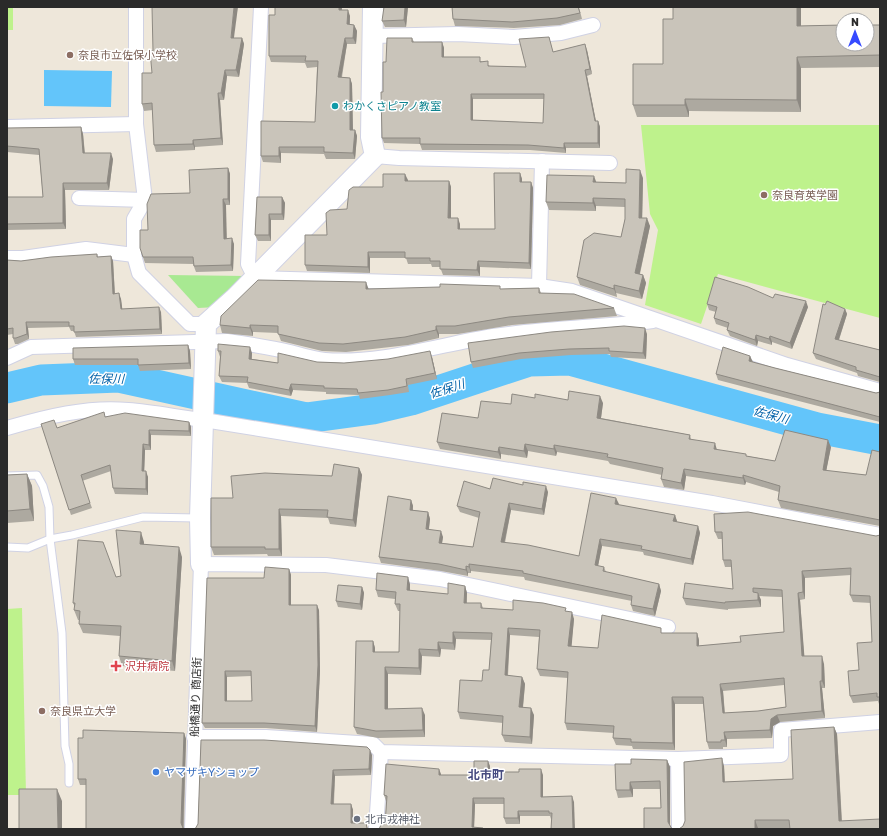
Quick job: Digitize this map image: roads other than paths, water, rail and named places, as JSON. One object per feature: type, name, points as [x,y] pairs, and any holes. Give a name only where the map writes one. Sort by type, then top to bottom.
[{"type":"street","points":[[136,7],[136,124],[145,200],[134,219],[134,254],[139,273],[190,324],[227,341],[258,345],[325,360],[367,359],[394,356],[462,341],[527,331],[591,328],[658,320]]},
{"type":"street","points":[[255,278],[248,264],[261,7]]},
{"type":"street","points":[[373,7],[371,137],[375,156]]},
{"type":"street","points":[[372,36],[458,34],[514,37],[561,33],[592,25]]},
{"type":"street","points":[[7,127],[136,124]]},
{"type":"street","points":[[375,156],[255,278],[206,332],[200,518],[201,564],[326,565],[440,579],[668,627]]},
{"type":"street","points":[[375,156],[399,158],[610,163]]},
{"type":"street","points":[[539,286],[542,161]]},
{"type":"street","points":[[79,198],[145,200]]},
{"type":"street","points":[[7,258],[23,258],[86,249],[134,254]]},
{"type":"street","points":[[255,278],[539,286],[572,291],[787,365],[880,391]]},
{"type":"street","points":[[7,358],[31,347],[206,332]]},
{"type":"street","points":[[7,428],[74,413],[97,410],[127,410],[204,420],[712,503],[880,535]]},
{"type":"street","name":"船橋通り 商店街","points":[[192,829],[201,564]]},
{"type":"street","points":[[194,737],[266,737],[373,744],[381,752],[678,760],[781,755],[781,730],[880,722]]},
{"type":"street","points":[[376,829],[381,752]]},
{"type":"street","points":[[678,760],[679,829]]},
{"type":"lane","points":[[7,476],[37,474],[43,486],[48,507],[50,539],[62,632],[65,746],[69,764],[69,783]]},
{"type":"lane","points":[[7,547],[28,548],[50,539],[143,517],[200,518]]},
{"type":"water","points":[[44,70],[112,71],[111,107],[44,106]]},
{"type":"waterway","name":"佐保川","points":[[7,388],[41,380],[119,377],[306,418],[373,409],[411,400],[529,361],[570,360],[817,428],[880,440]]},
{"type":"place","name":"奈良市立佐保小学校","points":[[70,55]]},
{"type":"place","name":"わかくさピアノ教室","points":[[335,106]]},
{"type":"place","name":"奈良育英学園","points":[[764,195]]},
{"type":"place","name":"沢井病院","points":[[116,666]]},
{"type":"place","name":"奈良県立大学","points":[[42,711]]},
{"type":"place","name":"ヤマザキYショップ","points":[[156,772]]},
{"type":"place","name":"北市戎神社","points":[[357,819]]},
{"type":"district","name":"北市町","points":[[486,775]]}]
